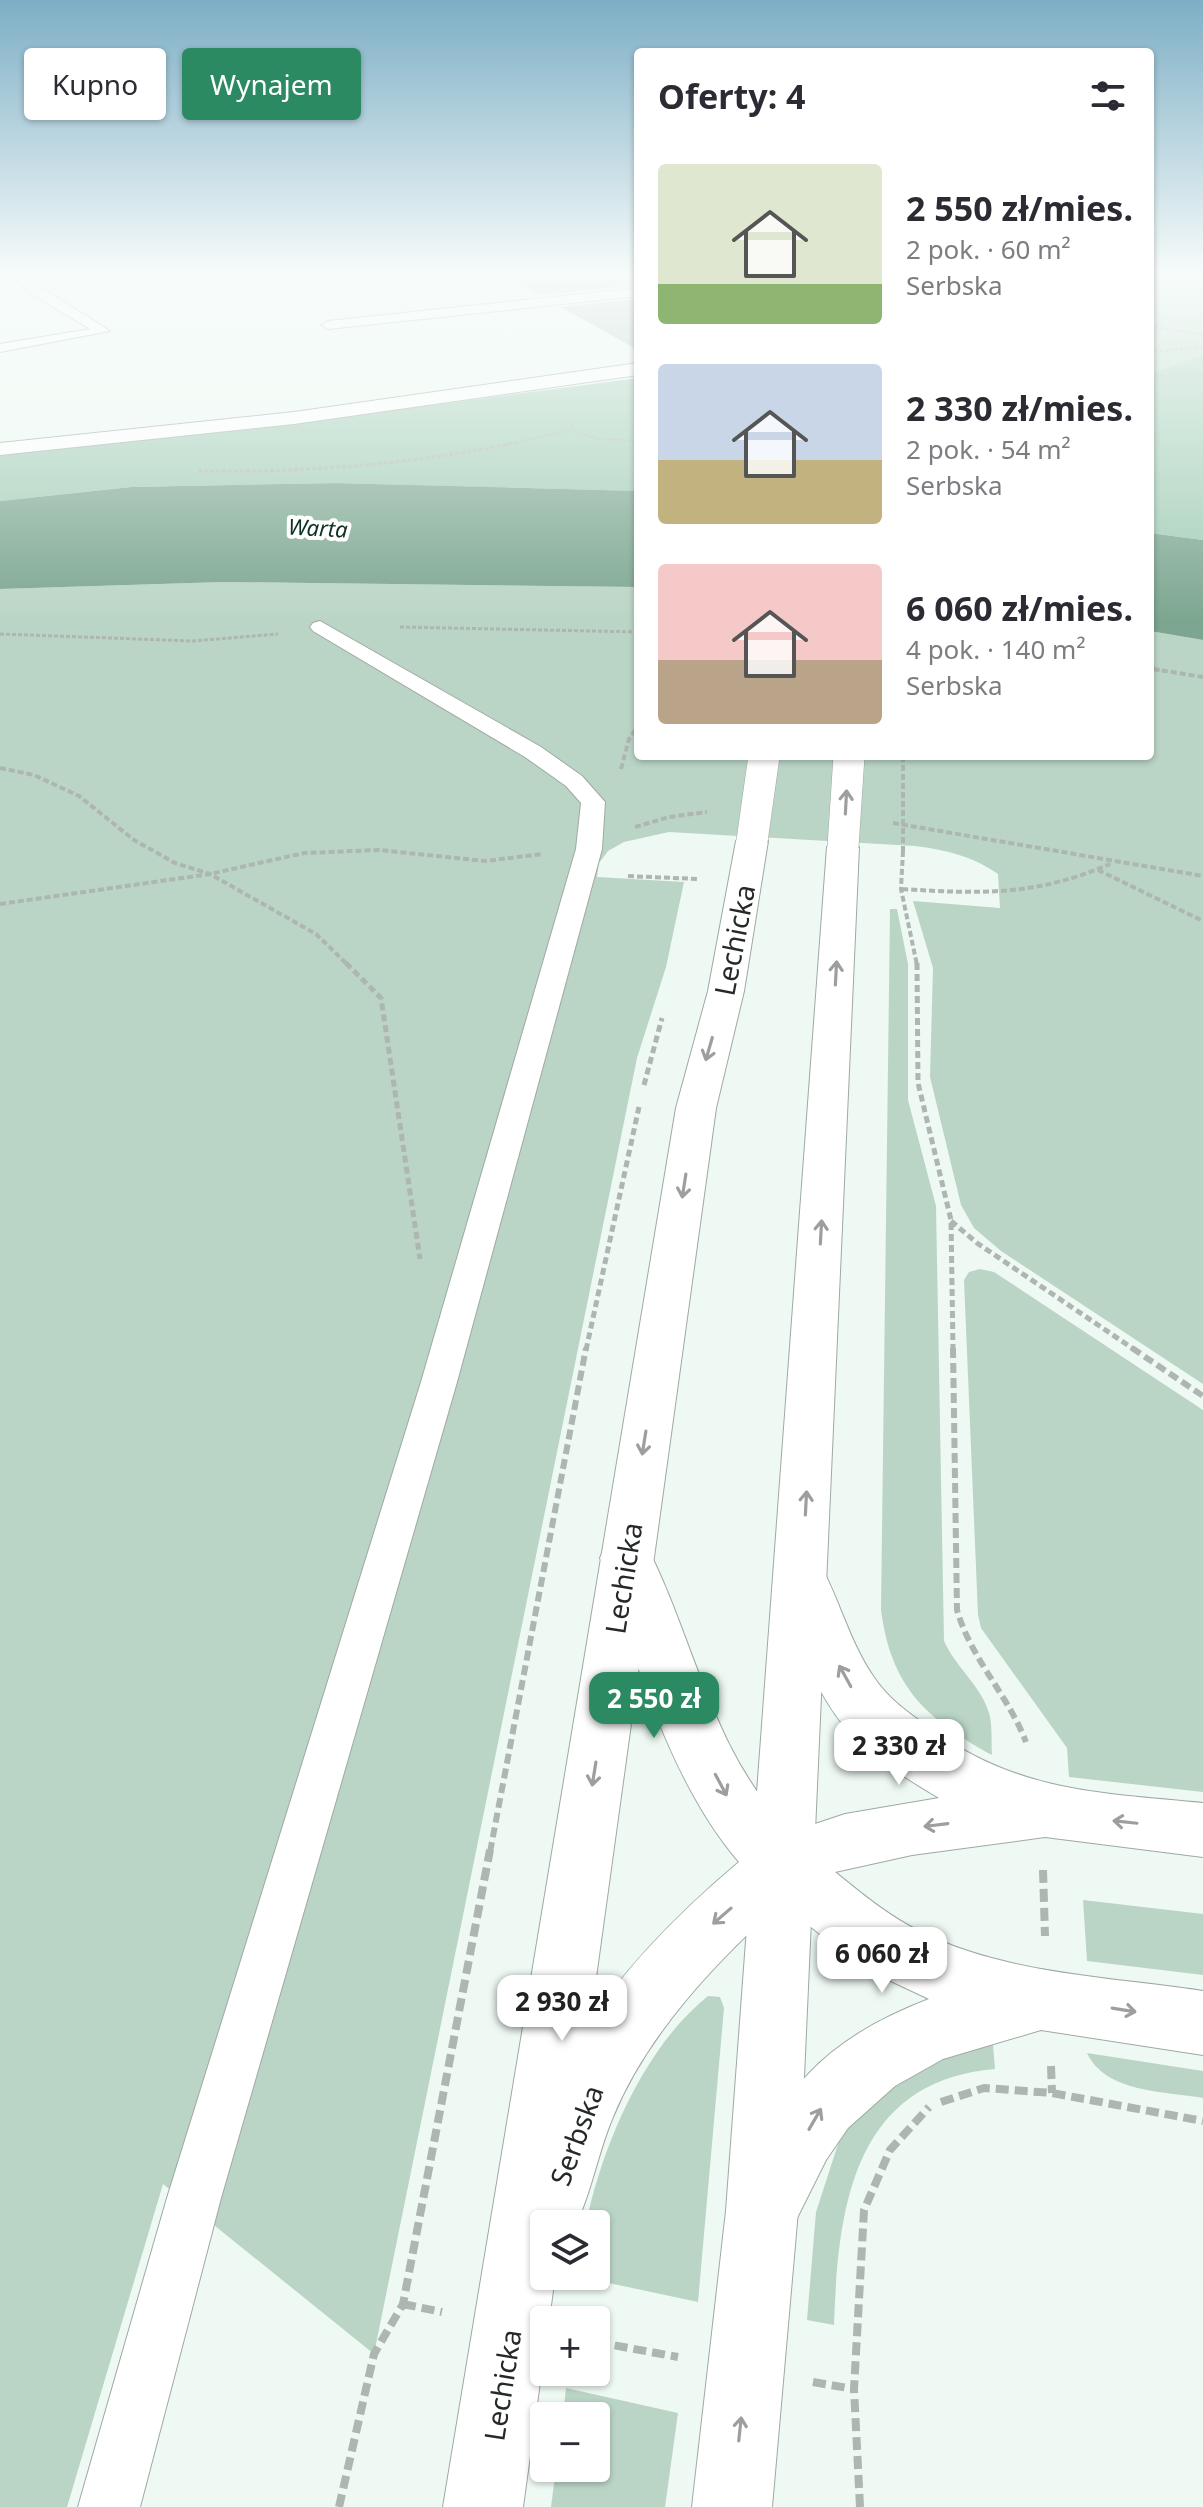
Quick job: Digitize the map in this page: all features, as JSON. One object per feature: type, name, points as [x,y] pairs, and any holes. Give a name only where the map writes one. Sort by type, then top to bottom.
[{"type":"main road","points":[[0,449],[294,418],[505,388]]},
{"type":"main road","name":"Lechicka","points":[[483,2507],[696,1108],[726,991],[763,760]]},
{"type":"main road","points":[[732,2507],[762,2211],[849,760]]},
{"type":"main road","points":[[626,1558],[700,1745],[735,1811],[781,1864],[839,1915],[898,1954],[967,1980],[1047,1998],[1203,2023]]},
{"type":"main road","name":"Serbska","points":[[802,1581],[832,1652],[863,1708],[920,1755],[980,1792],[1041,1812],[1203,1830]]},
{"type":"main road","name":"Serbska","points":[[511,2326],[580,2111],[607,2056],[652,1994],[707,1929],[781,1864],[845,1841],[912,1828],[1041,1812]]},
{"type":"main road","points":[[762,2211],[823,2105],[885,2050],[951,2021],[1047,1998]]},
{"type":"lane","points":[[109,2507],[194,2198],[465,1288],[586,861],[593,802],[574,781],[533,752],[320,627]]},
{"type":"path","points":[[570,430],[578,416]]},
{"type":"path","points":[[194,471],[407,461],[503,448],[570,430],[599,439],[634,441]]},
{"type":"path","points":[[0,634],[193,641],[244,639],[320,627],[634,632]]},
{"type":"path","points":[[1154,669],[1203,677]]},
{"type":"path","points":[[903,760],[901,889],[917,965],[918,1083],[951,1220],[957,1610],[961,1630],[1012,1706],[1023,1731],[1041,1812],[1052,2093]]},
{"type":"path","points":[[0,768],[34,775],[79,796],[134,840],[175,863],[210,874],[316,934],[381,998],[420,1263],[465,1288]]},
{"type":"path","points":[[0,904],[210,874],[304,853],[379,850],[485,861],[586,861],[685,879]]},
{"type":"path","points":[[901,889],[1003,896],[1063,885],[1111,863]]},
{"type":"path","points":[[696,892],[702,865]]},
{"type":"path","points":[[1098,870],[1141,889],[1178,912],[1203,921]]},
{"type":"path","points":[[643,1089],[663,1015]]},
{"type":"path","points":[[339,2507],[374,2354],[403,2304],[604,1255],[639,1104]]},
{"type":"path","points":[[951,1220],[990,1252],[1203,1396]]},
{"type":"path","points":[[860,2507],[854,2389],[864,2210],[890,2150],[930,2105],[984,2088],[1052,2093],[1203,2121]]},
{"type":"shaded area","points":[[561,388],[634,388],[634,491],[335,483],[131,487],[0,501],[0,453],[246,429]]},
{"type":"shaded area","points":[[1154,388],[1203,388],[1203,540],[1154,534]]},
{"type":"shaded area","points":[[223,582],[634,587],[634,760],[1154,760],[1154,632],[1203,640],[1203,1384],[1001,1251],[974,1228],[961,1205],[930,1077],[933,968],[913,901],[1000,908],[998,874],[958,855],[915,846],[669,832],[624,842],[608,851],[599,863],[597,877],[684,882],[666,967],[637,1058],[374,2354],[163,2184],[67,2507],[0,2507],[0,589]]},
{"type":"shaded area","points":[[890,909],[897,909],[908,964],[908,1100],[936,1206],[944,1641],[988,1710],[992,1755],[948,1728],[916,1698],[893,1660],[881,1610]]},
{"type":"shaded area","points":[[980,1269],[994,1272],[1203,1410],[1203,1792],[1069,1777],[1067,1748],[981,1628],[964,1280],[969,1272]]},
{"type":"shaded area","points":[[1083,1900],[1203,1914],[1203,1975],[1087,1961]]},
{"type":"shaded area","points":[[708,1996],[720,1997],[724,2008],[698,2302],[610,2283],[610,2210],[589,2210],[603,2163],[629,2100],[645,2070],[685,2017]]},
{"type":"shaded area","points":[[974,2045],[993,2045],[995,2069],[947,2079],[910,2098],[882,2125],[862,2158],[849,2197],[841,2238],[834,2325],[807,2320],[816,2212],[840,2138],[853,2118],[897,2076]]},
{"type":"shaded area","points":[[1087,2053],[1203,2071],[1203,2098],[1122,2083],[1096,2066]]},
{"type":"shaded area","points":[[566,2388],[678,2413],[665,2507],[551,2507],[554,2482],[610,2482],[610,2402],[564,2402]]},
{"type":"water","name":"Warta","points":[[335,483],[634,491],[634,587],[223,582],[0,589],[0,501],[131,487]]},
{"type":"water","points":[[1154,534],[1203,540],[1203,640],[1154,632]]}]
